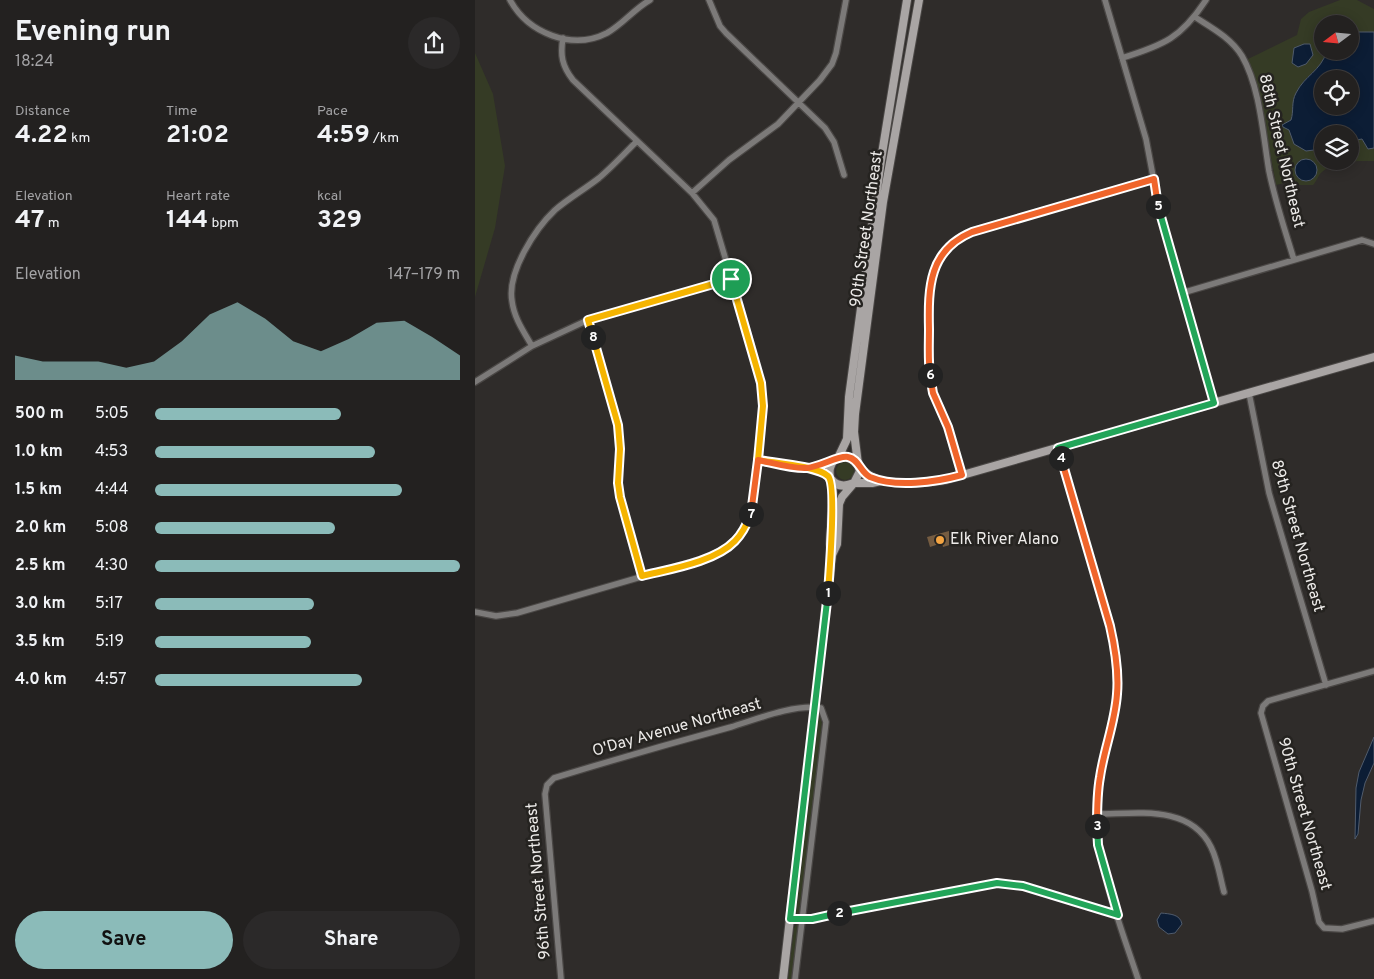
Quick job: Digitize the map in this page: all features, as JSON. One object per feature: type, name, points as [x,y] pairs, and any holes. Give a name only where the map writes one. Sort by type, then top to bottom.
[{"type":"main road","name":"90th Street Northeast","points":[[838,458],[847,439],[849,397],[881,160],[907,0]]},
{"type":"main road","name":"90th Street Northeast","points":[[858,465],[855,442],[855,414],[883,202],[919,0]]},
{"type":"main road","points":[[831,479],[843,486],[854,483],[883,481],[925,482],[962,475],[1374,357]]},
{"type":"main road","points":[[783,979],[832,555],[830,544],[833,495],[831,465],[838,458],[850,457],[867,475],[883,481]]},
{"type":"main road","points":[[832,555],[837,544],[839,504],[842,497],[859,476],[858,465]]},
{"type":"street","points":[[510,0],[529,25],[538,30],[563,38],[584,39],[606,34],[650,0]]},
{"type":"street","points":[[709,0],[719,26],[800,103],[830,136],[844,175]]},
{"type":"street","points":[[692,193],[729,160],[768,132],[800,103],[832,64],[836,53],[846,0]]},
{"type":"street","points":[[1105,0],[1145,139],[1159,208],[1214,403]]},
{"type":"street","points":[[1122,58],[1159,46],[1181,32],[1195,17],[1206,0]]},
{"type":"street","name":"88th Street Northeast","points":[[1195,17],[1229,41],[1242,57],[1246,66],[1261,118],[1275,197],[1294,260]]},
{"type":"street","points":[[475,612],[487,615],[506,615],[706,558],[721,552],[736,540],[746,526],[751,514],[763,406],[761,383],[712,215],[692,193],[567,73],[561,54],[563,38]]},
{"type":"street","points":[[532,346],[513,309],[511,291],[517,265],[541,226],[557,209],[599,178],[637,141]]},
{"type":"street","points":[[962,475],[948,427],[933,393],[929,368],[930,281],[940,258],[953,243],[972,232],[1154,179]]},
{"type":"street","points":[[1182,293],[1362,240],[1374,244]]},
{"type":"street","points":[[475,382],[532,346],[588,320],[731,279]]},
{"type":"street","points":[[588,320],[618,425],[620,449],[618,483],[620,497],[642,576]]},
{"type":"street","name":"89th Street Northeast","points":[[1249,393],[1265,480],[1326,685]]},
{"type":"street","points":[[1058,448],[1110,626],[1116,654],[1116,700],[1100,775],[1097,814],[1098,845],[1138,979]]},
{"type":"street","points":[[807,468],[838,458]]},
{"type":"street","points":[[758,460],[807,468],[827,474],[831,479]]},
{"type":"street","points":[[1326,685],[1374,671]]},
{"type":"street","name":"90th Street Northeast","points":[[1326,685],[1269,701],[1263,706],[1261,717],[1313,891],[1319,922],[1324,928],[1342,928],[1374,921]]},
{"type":"street","points":[[795,979],[826,722],[821,708],[814,707]]},
{"type":"street","name":"O'Day Avenue Northeast","points":[[549,782],[554,778],[703,734],[776,714],[814,707]]},
{"type":"street","name":"96th Street Northeast","points":[[549,782],[545,794],[561,979]]},
{"type":"street","points":[[1097,814],[1169,814],[1184,820],[1207,839],[1212,849],[1224,892]]},
{"type":"street","points":[[790,919],[802,919],[997,883],[1023,886],[1118,915]]},
{"type":"green space","points":[[1340,0],[1357,0],[1374,9],[1374,32],[1359,32],[1359,15],[1314,15],[1314,60],[1323,60],[1300,88],[1291,120],[1283,124],[1289,130],[1291,137],[1306,151],[1314,150],[1314,170],[1325,170],[1313,185],[1298,185],[1293,181],[1276,185],[1264,118],[1246,60],[1297,35],[1301,19],[1309,12]]},
{"type":"green space","points":[[475,53],[493,94],[505,166],[495,228],[475,297]]},
{"type":"green space","points":[[1359,138],[1362,139],[1368,149],[1374,148],[1374,161],[1359,161]]},
{"type":"green space","points":[[845,462],[851,465],[854,471],[851,477],[845,480],[839,477],[836,471],[839,465]]},
{"type":"green space","points":[[819,713],[822,723],[801,912],[798,915],[796,912]]},
{"type":"green space","points":[[797,924],[799,927],[793,979],[788,979],[794,928]]},
{"type":"water","points":[[1359,32],[1374,32],[1374,148],[1368,149],[1362,139],[1359,140],[1359,125],[1314,125],[1314,150],[1306,151],[1294,144],[1289,130],[1283,127],[1282,125],[1291,120],[1294,96],[1314,71],[1314,115],[1359,115],[1359,70],[1315,70],[1323,60],[1359,60]]},
{"type":"water","points":[[1310,44],[1313,55],[1306,64],[1298,67],[1292,63],[1294,48]]},
{"type":"water","points":[[1306,159],[1314,162],[1314,170],[1317,170],[1314,178],[1306,181],[1298,178],[1295,170],[1298,162]]},
{"type":"water","points":[[1374,737],[1374,763],[1365,783],[1361,800],[1358,834],[1355,839],[1356,788],[1359,772]]},
{"type":"water","points":[[1161,913],[1174,915],[1179,918],[1182,924],[1175,933],[1168,934],[1159,927],[1157,920]]},
{"type":"building","name":"Elk River Alano","points":[[949,531],[953,544],[943,547],[942,543],[930,547],[927,537]]},
{"type":"place","name":"Elk River Alano","points":[[940,540]]},
{"type":"route","points":[[731,279],[588,320],[618,425],[620,437],[618,483],[620,497],[642,576],[706,558],[721,552],[736,540],[746,526],[751,514],[758,460],[799,467],[807,468],[831,462],[845,456],[854,459],[863,472],[870,477],[883,481],[925,482],[945,480],[962,475],[948,427],[933,393],[929,373],[929,290],[931,276],[940,258],[953,243],[972,232],[1154,179],[1159,208],[1214,403],[1058,448],[1110,626],[1116,654],[1117,693],[1097,794],[1097,830],[1098,845],[1118,915],[1023,886],[997,883],[812,919],[790,919],[832,555],[830,544],[833,488],[831,479],[827,474],[807,468],[758,460],[763,394],[751,345],[731,279]]}]
